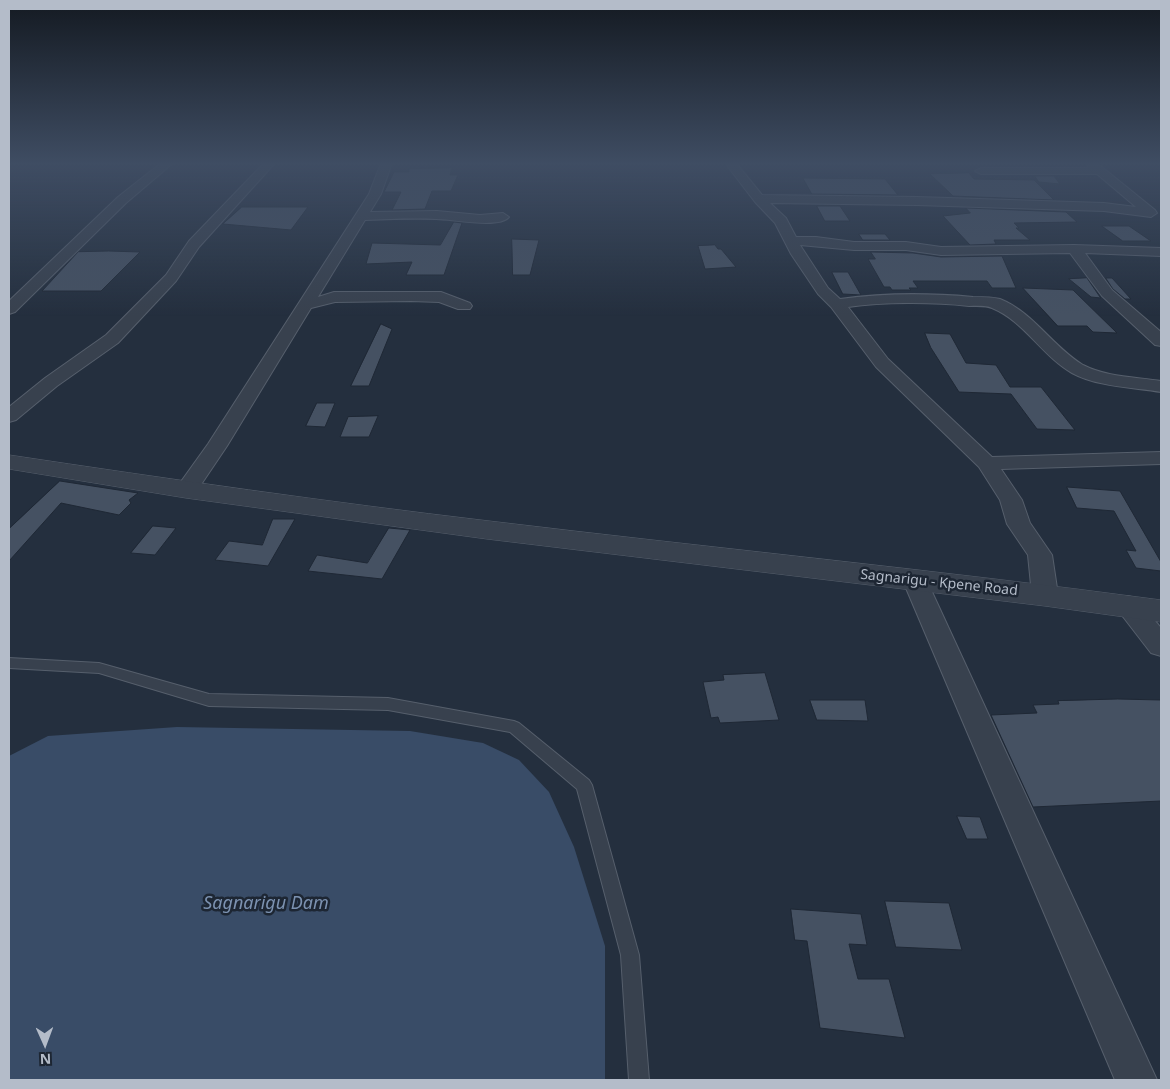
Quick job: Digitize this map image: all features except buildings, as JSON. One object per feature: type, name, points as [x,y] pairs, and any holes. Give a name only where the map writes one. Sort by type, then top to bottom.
[{"type":"street","points":[[9,310],[108,214]]},
{"type":"street","points":[[9,416],[51,382],[112,339],[171,278],[194,244],[222,214]]},
{"type":"street","points":[[774,214],[782,221],[791,241],[823,291],[837,304],[882,362],[987,463],[1010,500],[1019,524],[1040,555],[1045,595]]},
{"type":"street","points":[[186,490],[218,446],[361,216],[437,215],[474,219],[503,217]]},
{"type":"street","points":[[791,241],[816,240],[854,246],[906,246],[942,251],[1074,249],[1161,252]]},
{"type":"street","points":[[1074,249],[1106,293],[1161,341]]},
{"type":"street","points":[[305,305],[334,297],[411,296],[441,297],[464,306]]},
{"type":"street","points":[[837,304],[865,300],[959,300],[995,303],[1016,316],[1061,357],[1078,369],[1098,377],[1161,386]]},
{"type":"street","points":[[987,463],[1161,458]]},
{"type":"street","name":"Sagnarigu - Kpene Road","points":[[9,462],[186,490],[506,533],[1127,604],[1161,611]]},
{"type":"street","points":[[915,581],[1136,1080]]},
{"type":"street","points":[[1127,604],[1161,646]]},
{"type":"lane","points":[[9,662],[99,668],[209,700],[388,704],[514,727],[584,785],[630,955],[639,1080]]},
{"type":"water","name":"Sagnarigu Dam","points":[[177,727],[410,731],[483,743],[519,760],[549,792],[574,847],[605,946],[605,1080],[9,1080],[9,756],[48,736]]}]
